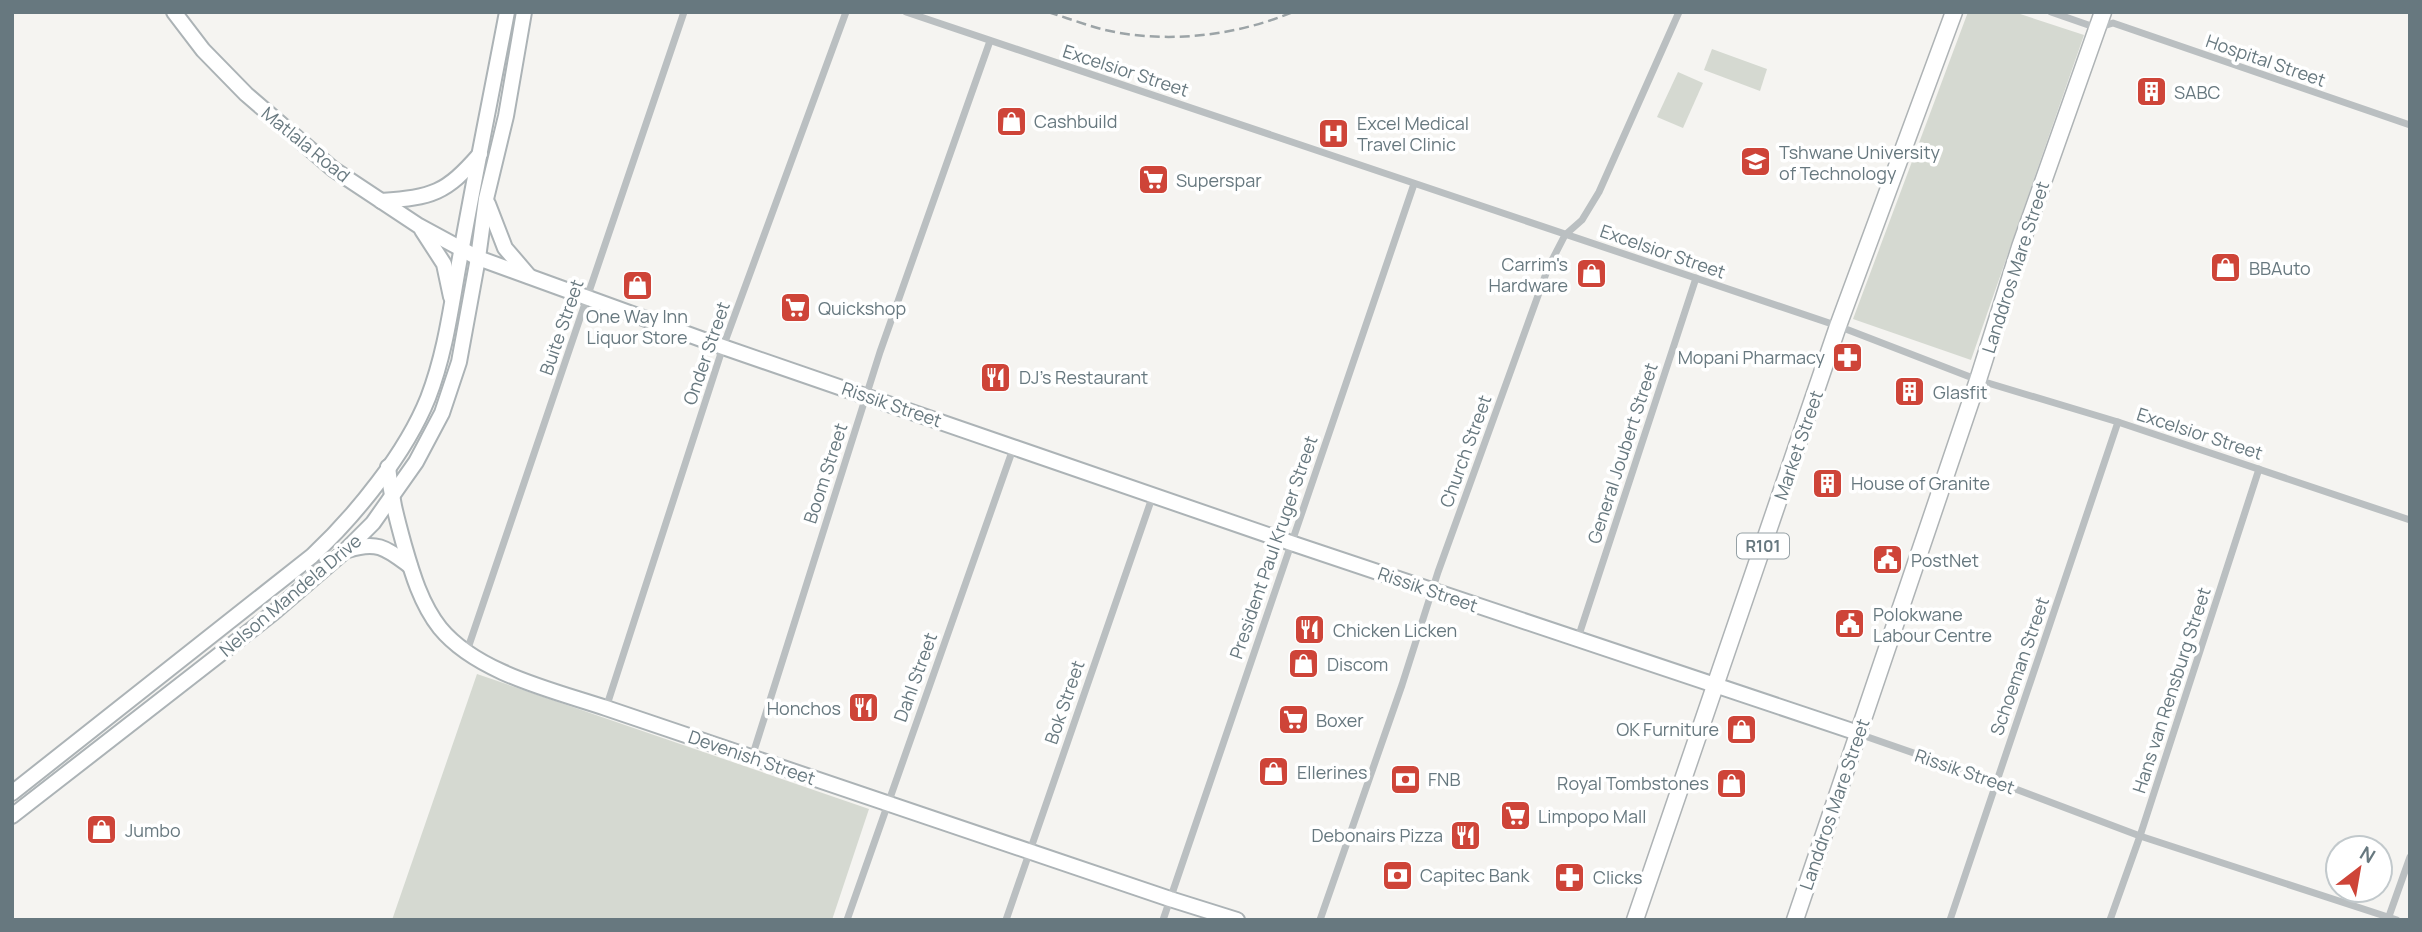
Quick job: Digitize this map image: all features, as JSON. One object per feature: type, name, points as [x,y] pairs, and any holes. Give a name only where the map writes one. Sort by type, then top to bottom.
[{"type":"main road","name":"Matlala Road","points":[[174,12],[204,50],[246,94],[333,169],[419,226],[461,249]]},
{"type":"main road","name":"Nelson Mandela Drive","points":[[12,793],[299,566],[331,538],[388,467],[427,399],[453,309],[461,249],[507,12]]},
{"type":"main road","name":"Nelson Mandela Drive","points":[[12,816],[216,658],[345,551],[391,500],[425,448],[442,413],[458,362],[478,258],[486,199],[506,116],[524,12]]},
{"type":"main road","name":"Market Street","points":[[1635,920],[1838,326],[1954,12]]},
{"type":"main road","name":"Landdros Mare Street","points":[[1795,920],[1978,380],[2020,247],[2105,19]]},
{"type":"main road","points":[[380,200],[412,198],[441,190],[453,183],[481,153]]},
{"type":"main road","points":[[486,199],[505,248],[532,279]]},
{"type":"main road","points":[[419,226],[444,264],[453,309]]},
{"type":"main road","name":"Rissik Street","points":[[461,249],[532,279],[723,348],[1857,733]]},
{"type":"main road","name":"Devenish Street","points":[[388,467],[391,500],[410,566],[427,606],[439,627],[467,652],[519,678],[1237,920]]},
{"type":"main road","points":[[345,551],[366,545],[379,546],[410,566]]},
{"type":"street","name":"Buite Street","points":[[467,652],[684,12]]},
{"type":"street","name":"Onder Street","points":[[606,708],[723,348],[846,12]]},
{"type":"street","name":"Excelsior Street","points":[[906,12],[1838,326],[1978,380],[2118,422],[2410,520]]},
{"type":"street","name":"Church Street","points":[[1320,920],[1402,685],[1432,590],[1548,268],[1565,235],[1582,220],[1599,192],[1679,12]]},
{"type":"street","name":"Hospital Street","points":[[2050,12],[2105,19],[2410,125]]},
{"type":"street","name":"Boom Street","points":[[752,757],[866,395],[990,41]]},
{"type":"street","name":"President Paul Kruger Street","points":[[1163,920],[1414,184]]},
{"type":"street","name":"General Joubert Street","points":[[1578,638],[1696,278]]},
{"type":"street","name":"Schoeman Street","points":[[1950,920],[2118,422]]},
{"type":"street","name":"Dahl Street","points":[[847,920],[1014,446]]},
{"type":"street","name":"Hans van Rensburg Street","points":[[2110,920],[2140,836],[2259,469]]},
{"type":"street","name":"Bok Street","points":[[1006,920],[1153,494]]},
{"type":"street","name":"Rissik Street","points":[[1857,733],[2140,836],[2398,920]]},
{"type":"street","points":[[2388,918],[2410,857]]},
{"type":"shaded area","points":[[1968,12],[2014,12],[2084,35],[1971,360],[1853,319]]},
{"type":"shaded area","points":[[1712,49],[1767,69],[1760,91],[1704,70]]},
{"type":"shaded area","points":[[1678,72],[1703,83],[1683,128],[1657,117]]},
{"type":"shaded area","points":[[477,674],[869,809],[832,920],[392,920]]},
{"type":"railway","points":[[1048,12],[1105,30],[1176,37],[1248,27],[1293,12]]},
{"type":"place","name":"SABC","points":[[2151,92]]},
{"type":"place","name":"Cashbuild","points":[[1011,121]]},
{"type":"place","name":"Excel Medical Travel Clinic","points":[[1334,133]]},
{"type":"place","name":"Tshwane University of Technology","points":[[1756,162]]},
{"type":"place","name":"Superspar","points":[[1153,180]]},
{"type":"place","name":"BBAuto","points":[[2226,268]]},
{"type":"place","name":"Carrim's Hardware","points":[[1591,274]]},
{"type":"place","name":"One Way Inn Liquor Store","points":[[637,286]]},
{"type":"place","name":"Quickshop","points":[[795,308]]},
{"type":"place","name":"Mopani Pharmacy","points":[[1848,357]]},
{"type":"place","name":"DJ's Restaurant","points":[[996,377]]},
{"type":"place","name":"Glasfit","points":[[1910,392]]},
{"type":"place","name":"House of Granite","points":[[1828,483]]},
{"type":"place","name":"PostNet","points":[[1888,560]]},
{"type":"place","name":"Polokwane Labour Centre","points":[[1850,624]]},
{"type":"place","name":"Chicken Licken","points":[[1310,630]]},
{"type":"place","name":"Discom","points":[[1304,664]]},
{"type":"place","name":"Honchos","points":[[864,708]]},
{"type":"place","name":"Boxer","points":[[1293,720]]},
{"type":"place","name":"OK Furniture","points":[[1742,729]]},
{"type":"place","name":"Ellerines","points":[[1274,772]]},
{"type":"place","name":"FNB","points":[[1405,779]]},
{"type":"place","name":"Royal Tombstones","points":[[1732,783]]},
{"type":"place","name":"Limpopo Mall","points":[[1515,816]]},
{"type":"place","name":"Jumbo","points":[[102,830]]},
{"type":"place","name":"Debonairs Pizza","points":[[1466,835]]},
{"type":"place","name":"Capitec Bank","points":[[1397,875]]},
{"type":"place","name":"Clicks","points":[[1570,877]]}]
